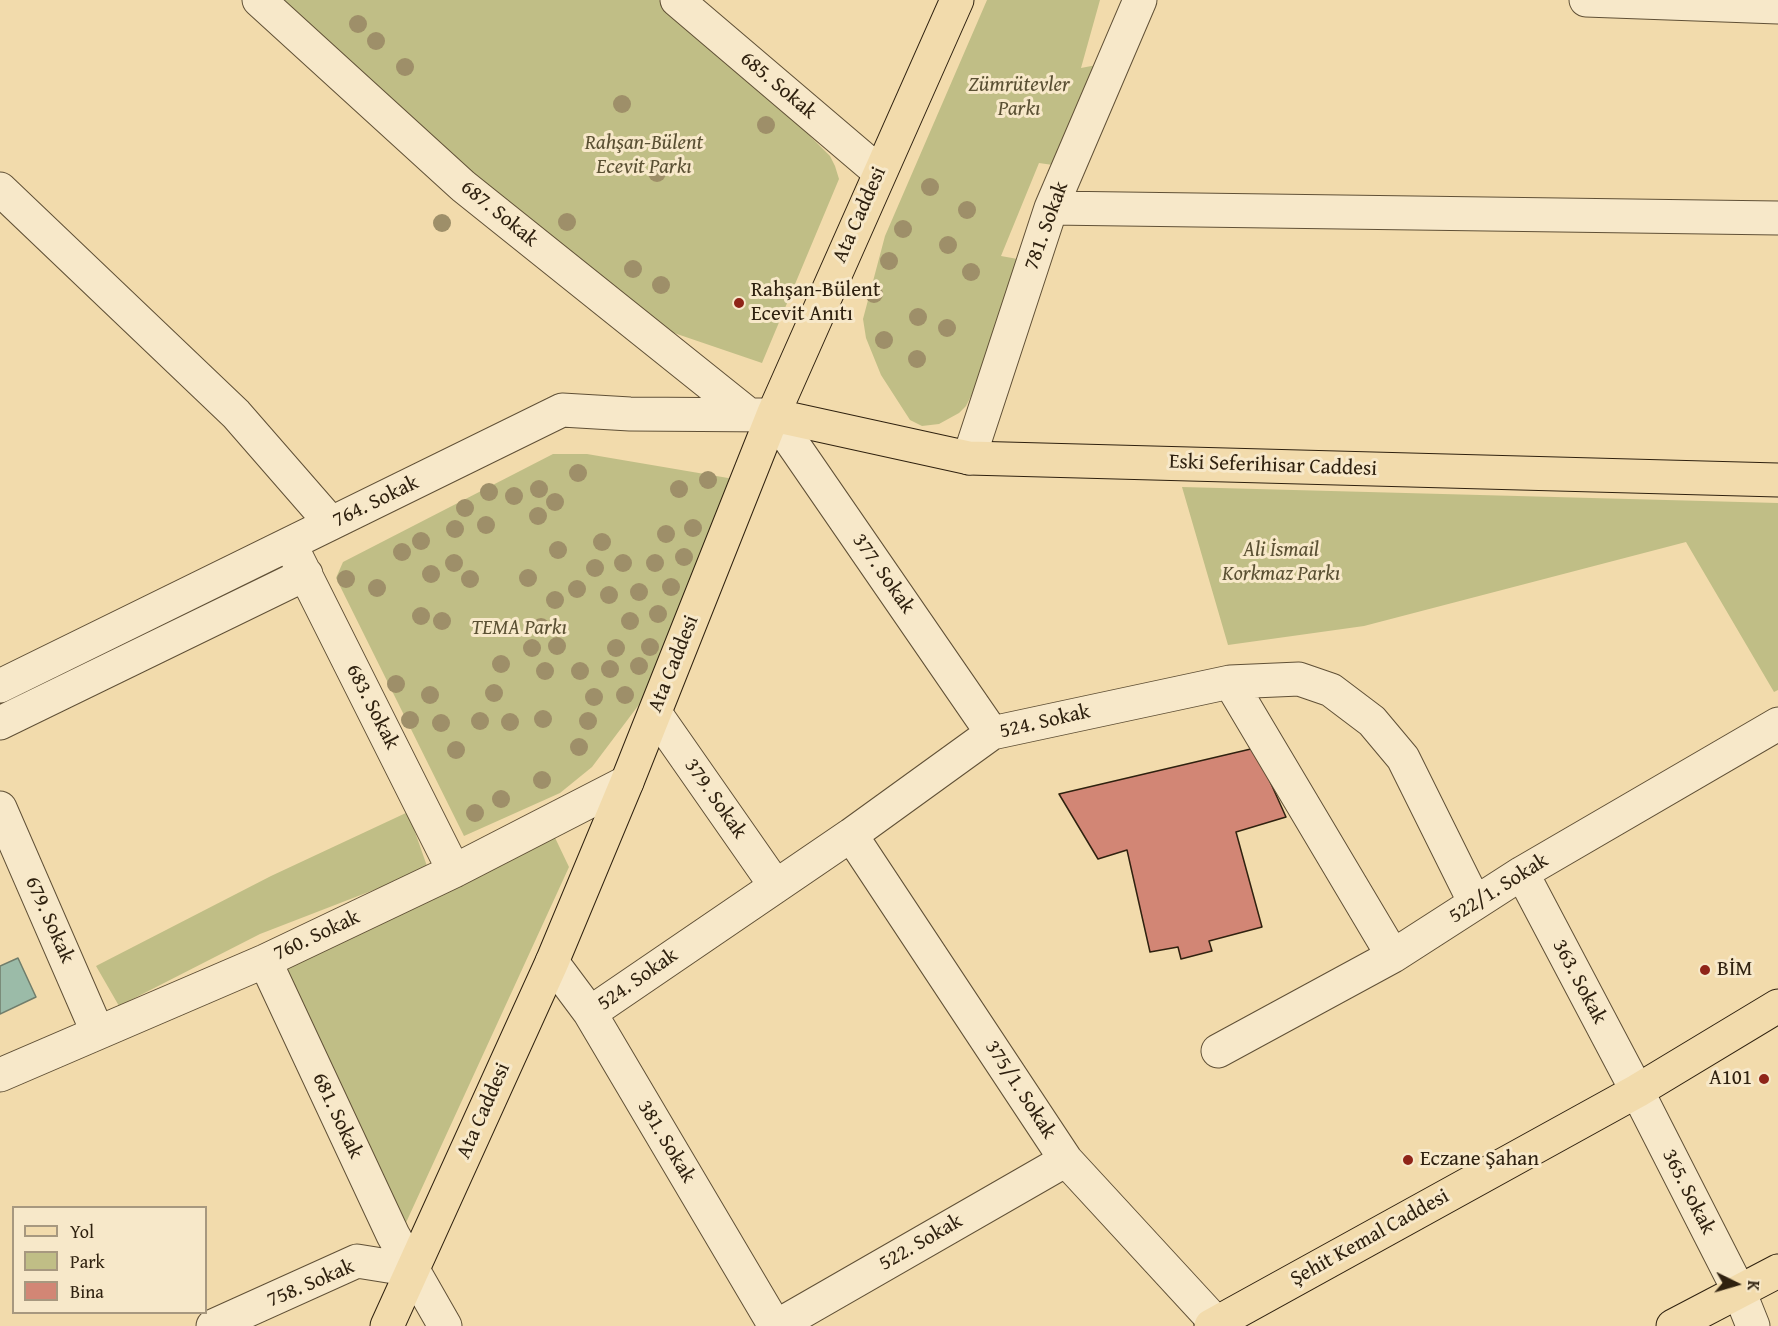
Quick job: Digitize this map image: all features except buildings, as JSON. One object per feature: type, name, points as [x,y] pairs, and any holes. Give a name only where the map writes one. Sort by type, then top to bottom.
[{"type":"main road","name":"Ata Caddesi","points":[[387,1326],[552,962],[627,782],[655,713],[761,415],[879,172],[957,0]]},
{"type":"main road","name":"Eski Seferihisar Caddesi","points":[[761,415],[969,458],[1778,480]]},
{"type":"main road","name":"Şehit Kemal Caddesi","points":[[1216,1325],[1637,1091],[1778,1006]]},
{"type":"main road","points":[[1673,1326],[1778,1271]]},
{"type":"street","name":"687. Sokak","points":[[259,0],[464,186],[761,415]]},
{"type":"street","name":"685. Sokak","points":[[677,0],[879,172]]},
{"type":"street","name":"781. Sokak","points":[[969,458],[1052,207],[1140,0]]},
{"type":"street","points":[[1586,0],[1778,7]]},
{"type":"street","points":[[0,189],[236,414],[331,523]]},
{"type":"street","points":[[1052,207],[1778,218]]},
{"type":"street","name":"764. Sokak","points":[[0,686],[562,410],[630,414],[761,415]]},
{"type":"street","name":"377. Sokak","points":[[761,415],[992,733]]},
{"type":"street","name":"683. Sokak","points":[[290,544],[454,871]]},
{"type":"street","points":[[0,723],[306,574]]},
{"type":"street","name":"524. Sokak","points":[[590,1013],[851,835],[992,733],[1230,682],[1299,679],[1331,690],[1372,721],[1403,758],[1475,903]]},
{"type":"street","points":[[1230,682],[1393,956]]},
{"type":"street","name":"379. Sokak","points":[[655,713],[775,885]]},
{"type":"street","name":"522/1. Sokak","points":[[1218,1051],[1393,956],[1522,873],[1778,724]]},
{"type":"street","name":"760. Sokak","points":[[0,1075],[97,1031],[265,961],[454,871],[627,782]]},
{"type":"street","name":"679. Sokak","points":[[0,808],[97,1031]]},
{"type":"street","name":"375/1. Sokak","points":[[851,835],[1066,1160],[1216,1325]]},
{"type":"street","name":"363. Sokak","points":[[1522,873],[1637,1091]]},
{"type":"street","name":"681. Sokak","points":[[265,961],[393,1235],[445,1326]]},
{"type":"street","name":"381. Sokak","points":[[552,962],[590,1013],[776,1326]]},
{"type":"street","name":"365. Sokak","points":[[1637,1091],[1754,1326]]},
{"type":"street","name":"522. Sokak","points":[[776,1326],[1066,1160]]},
{"type":"street","name":"758. Sokak","points":[[213,1326],[357,1261],[413,1270]]},
{"type":"green space","name":"Rahşan-Bülent Ecevit Parkı","points":[[276,0],[659,0],[717,48],[781,107],[830,156],[839,179],[762,363],[674,333],[631,311],[595,285]]},
{"type":"green space","name":"Zümrütevler Parkı","points":[[987,0],[1100,0],[1081,68],[1112,62],[1067,167],[1039,163],[1001,256],[1023,260],[966,406],[959,413],[939,424],[922,426],[910,420],[881,375],[866,338],[863,319],[885,236]]},
{"type":"green space","name":"TEMA Parkı","points":[[553,454],[587,454],[734,479],[644,698],[592,767],[560,793],[464,836],[336,578],[343,562]]},
{"type":"green space","name":"Ali İsmail Korkmaz Parkı","points":[[1182,487],[1778,503],[1778,690],[1774,692],[1686,542],[1364,626],[1228,645]]},
{"type":"green space","points":[[408,812],[428,869],[260,934],[119,1006],[96,966],[271,876]]},
{"type":"green space","points":[[548,823],[569,867],[404,1227],[277,955]]},
{"type":"shaded area","points":[[18,958],[36,997],[0,1014],[0,966]]},
{"type":"place","name":"Rahşan-Bülent Ecevit Anıtı","points":[[739,303]]},
{"type":"place","name":"BİM","points":[[1705,970]]},
{"type":"place","name":"A101","points":[[1764,1079]]},
{"type":"place","name":"Eczane Şahan","points":[[1408,1160]]}]
